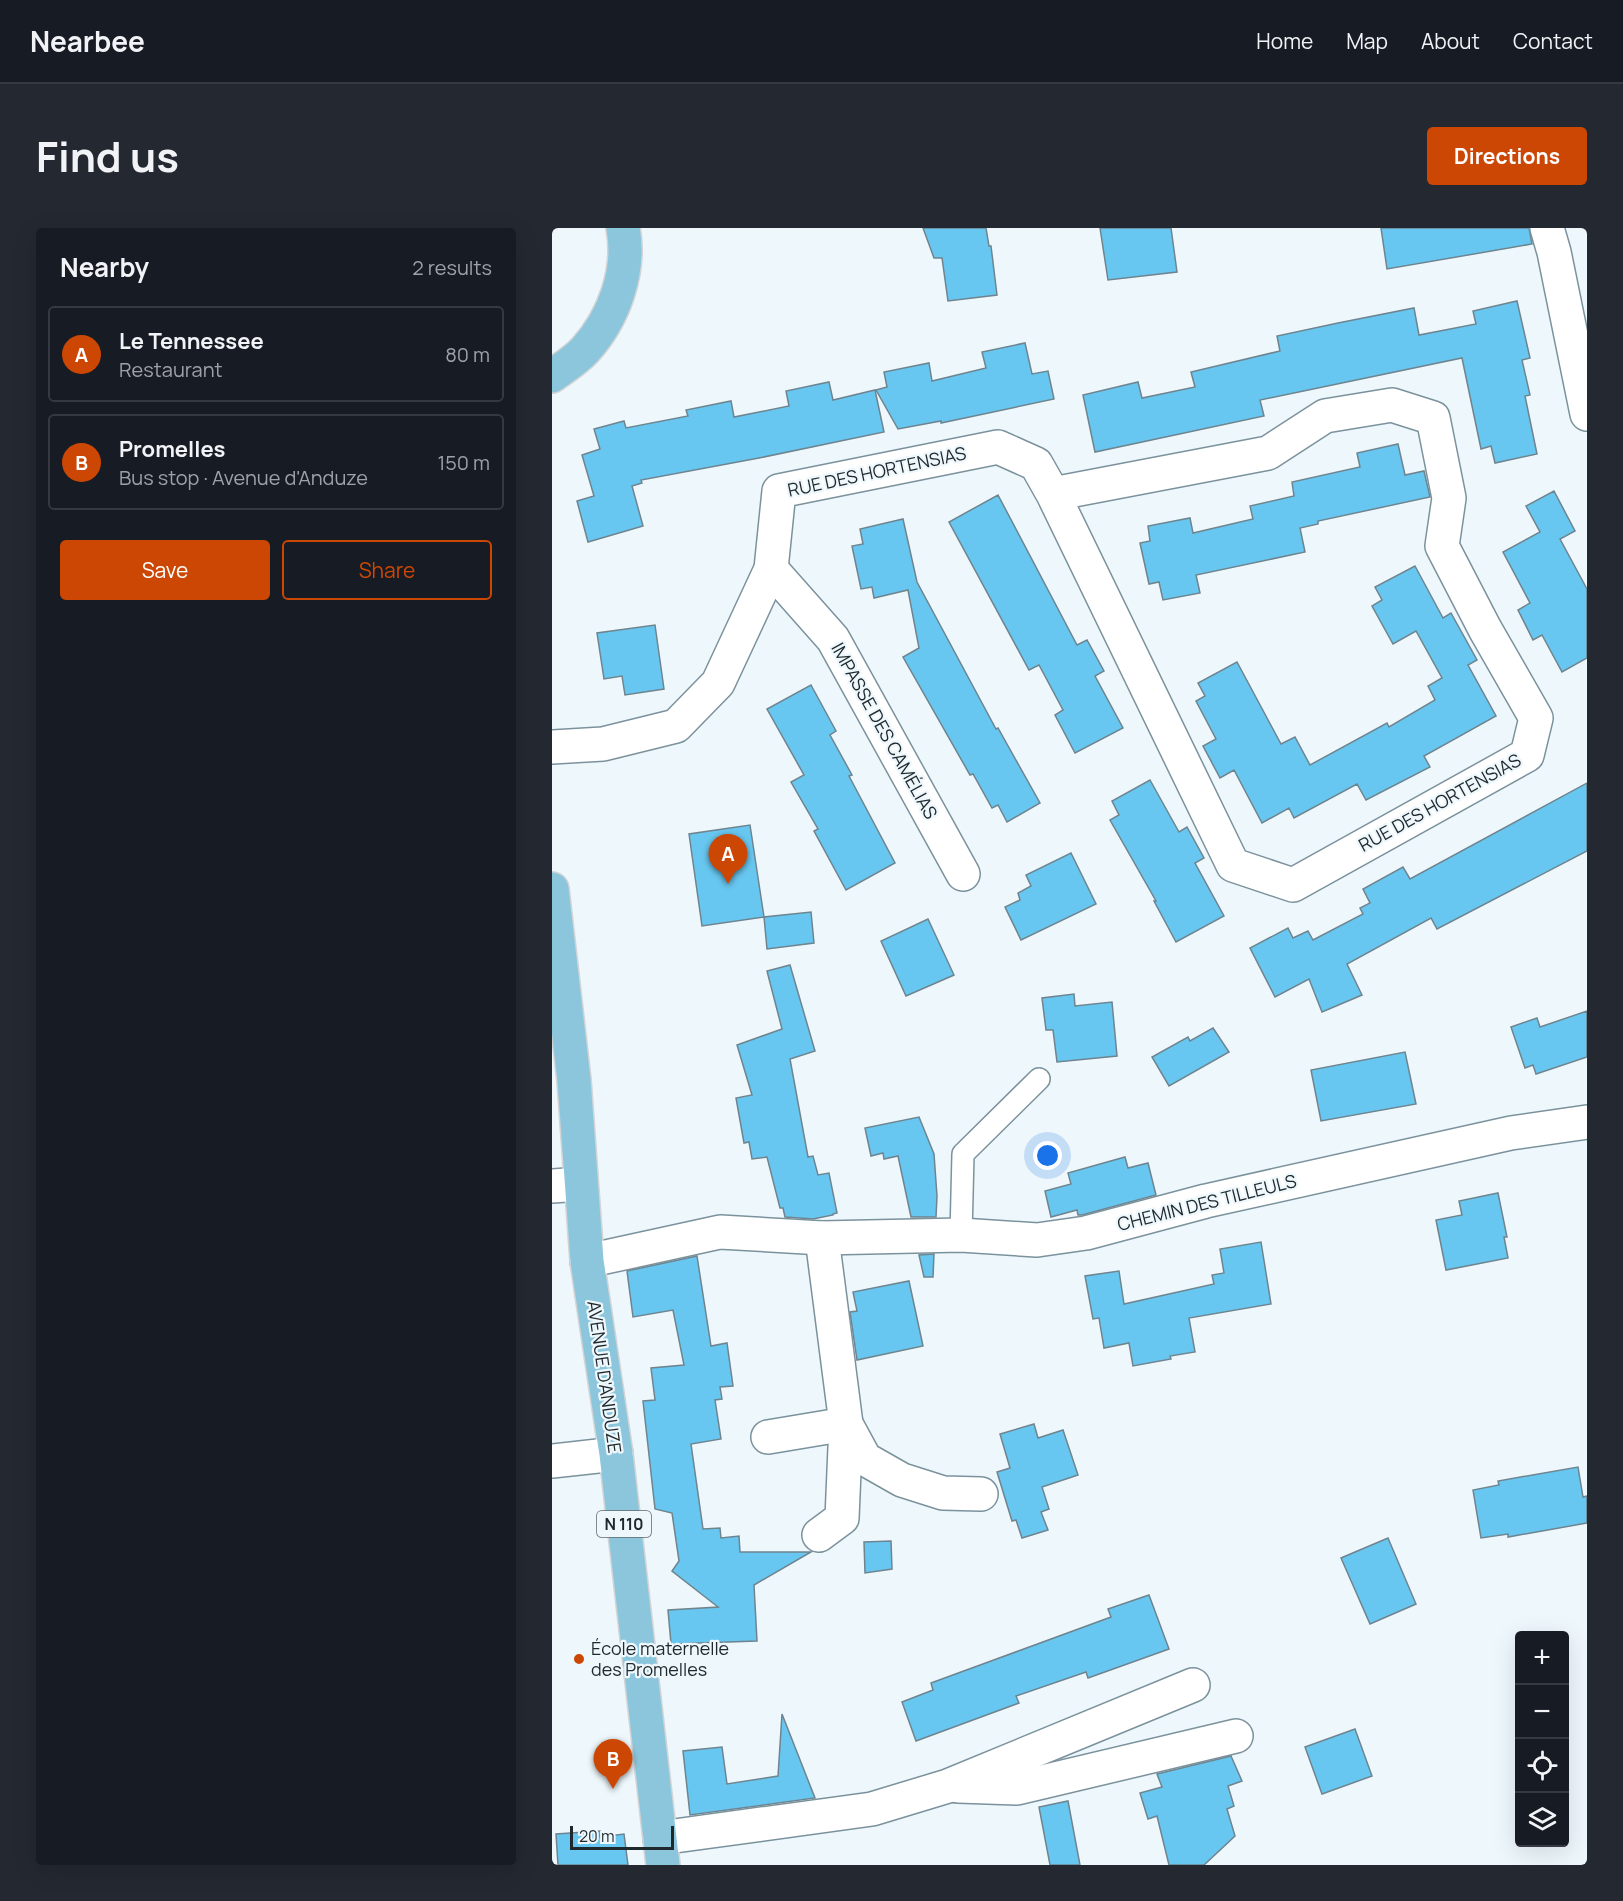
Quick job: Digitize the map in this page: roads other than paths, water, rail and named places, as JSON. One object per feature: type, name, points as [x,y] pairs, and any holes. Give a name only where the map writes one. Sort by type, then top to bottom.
[{"type":"main road","points":[[552,376],[585,351],[609,318],[622,279],[625,238],[623,228]]},
{"type":"main road","name":"AVENUE D'ANDUZE","points":[[552,889],[574,1080],[566,1185],[587,1261],[616,1454],[661,1852]]},
{"type":"street","points":[[1547,228],[1587,414]]},
{"type":"street","name":"RUE DES HORTENSIAS","points":[[552,747],[603,744],[676,726],[718,682],[771,569],[779,491],[998,447],[1036,464],[1053,494],[1233,865],[1293,885],[1527,755],[1536,718],[1485,629],[1442,546],[1449,498],[1433,418],[1392,405],[1325,416],[1268,453],[1053,494]]},
{"type":"street","name":"IMPASSE DES CAMÉLIAS","points":[[771,569],[833,639],[963,874]]},
{"type":"street","name":"CHEMIN DES TILLEULS","points":[[587,1261],[720,1232],[822,1238],[961,1235],[1037,1240],[1086,1233],[1206,1201],[1511,1133],[1587,1122]]},
{"type":"street","points":[[819,1534],[842,1518],[846,1424],[822,1238]]},
{"type":"street","points":[[768,1437],[846,1424]]},
{"type":"street","points":[[846,1424],[865,1459],[902,1480],[943,1493],[981,1494]]},
{"type":"street","points":[[552,1461],[616,1454]]},
{"type":"street","points":[[661,1852],[872,1809],[948,1786],[1192,1685]]},
{"type":"street","points":[[948,1786],[1017,1788],[1236,1736]]},
{"type":"lane","points":[[961,1235],[963,1155],[1039,1079]]},
{"type":"place","name":"Le Tennessee","points":[[728,884]]},
{"type":"place","name":"École maternelle des Promelles","points":[[579,1659]]},
{"type":"place","name":"Promelles","points":[[613,1789]]}]
